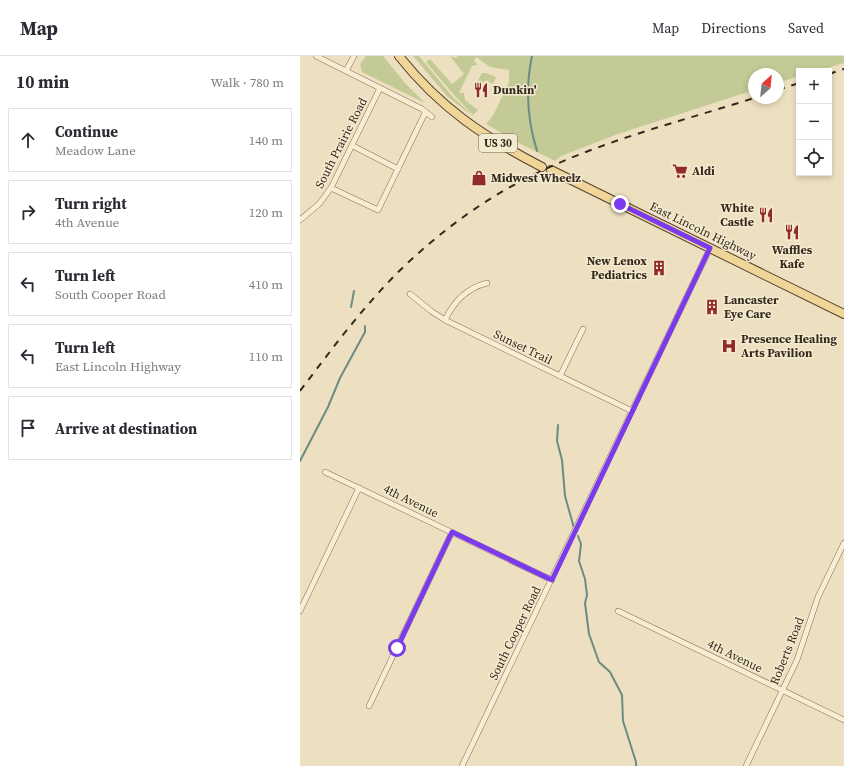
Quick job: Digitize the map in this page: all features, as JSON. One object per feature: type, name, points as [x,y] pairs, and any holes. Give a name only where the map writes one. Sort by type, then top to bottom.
[{"type":"main road","name":"US 30","points":[[399,56],[432,93],[462,120],[497,143],[542,167]]},
{"type":"main road","name":"East Lincoln Highway","points":[[550,170],[844,314]]},
{"type":"street","points":[[316,56],[380,88],[432,117]]},
{"type":"street","points":[[346,71],[354,56]]},
{"type":"street","name":"South Prairie Road","points":[[300,220],[319,204],[332,188],[380,88]]},
{"type":"street","points":[[332,188],[378,210],[425,113]]},
{"type":"street","points":[[353,146],[398,169]]},
{"type":"street","name":"South Cooper Road","points":[[462,766],[710,248]]},
{"type":"street","points":[[445,320],[450,308],[459,297],[477,286],[487,283]]},
{"type":"street","name":"Sunset Trail","points":[[410,294],[431,312],[445,320],[632,411]]},
{"type":"street","points":[[560,376],[583,329]]},
{"type":"street","name":"4th Avenue","points":[[325,472],[552,580]]},
{"type":"street","points":[[300,611],[359,488]]},
{"type":"street","points":[[369,706],[452,532]]},
{"type":"street","name":"Roberts Road","points":[[746,766],[797,660],[818,598],[844,543]]},
{"type":"street","name":"4th Avenue","points":[[618,611],[844,720]]},
{"type":"green space","points":[[366,56],[383,56],[405,83],[425,103],[362,72],[360,64]]},
{"type":"green space","points":[[413,56],[419,56],[452,96],[475,118],[448,97]]},
{"type":"green space","points":[[450,56],[456,58],[458,56],[844,56],[844,63],[827,68],[796,68],[796,77],[784,81],[784,68],[748,68],[748,92],[618,134],[561,156],[555,161],[486,124],[494,114],[509,82],[509,70],[490,67],[476,57],[474,61],[478,65],[472,66],[459,93],[464,93],[465,100],[478,110],[473,115],[426,62],[430,59],[452,84],[464,74]]},
{"type":"green space","points":[[482,73],[496,77],[493,84],[485,80],[484,83],[478,80]]},
{"type":"waterway","points":[[532,56],[528,80],[528,104],[531,127],[537,151]]},
{"type":"waterway","points":[[351,307],[354,291]]},
{"type":"waterway","points":[[300,461],[328,407],[340,378],[365,332],[365,326]]},
{"type":"waterway","points":[[558,425],[557,441],[562,460],[565,496],[574,528]]},
{"type":"waterway","points":[[578,536],[581,544],[579,561],[585,579],[587,595],[585,603],[589,634],[599,662],[610,672],[622,695],[623,721],[636,766]]},
{"type":"railway","points":[[832,73],[844,69]]},
{"type":"railway","points":[[784,88],[796,84]]},
{"type":"railway","points":[[300,391],[326,356],[368,305],[397,273],[440,235],[483,203],[529,177],[584,153],[640,133],[748,100]]},
{"type":"place","name":"Dunkin'","points":[[481,90]]},
{"type":"place","name":"Aldi","points":[[680,171]]},
{"type":"place","name":"Midwest Wheelz","points":[[479,178]]},
{"type":"place","name":"White Castle","points":[[766,215]]},
{"type":"place","name":"Waffles Kafe","points":[[792,232]]},
{"type":"place","name":"New Lenox Pediatrics","points":[[659,268]]},
{"type":"place","name":"Lancaster Eye Care","points":[[712,307]]},
{"type":"place","name":"Presence Healing Arts Pavilion","points":[[729,346]]},
{"type":"route","points":[[397,648],[452,532],[552,580],[710,248],[620,204]]}]
